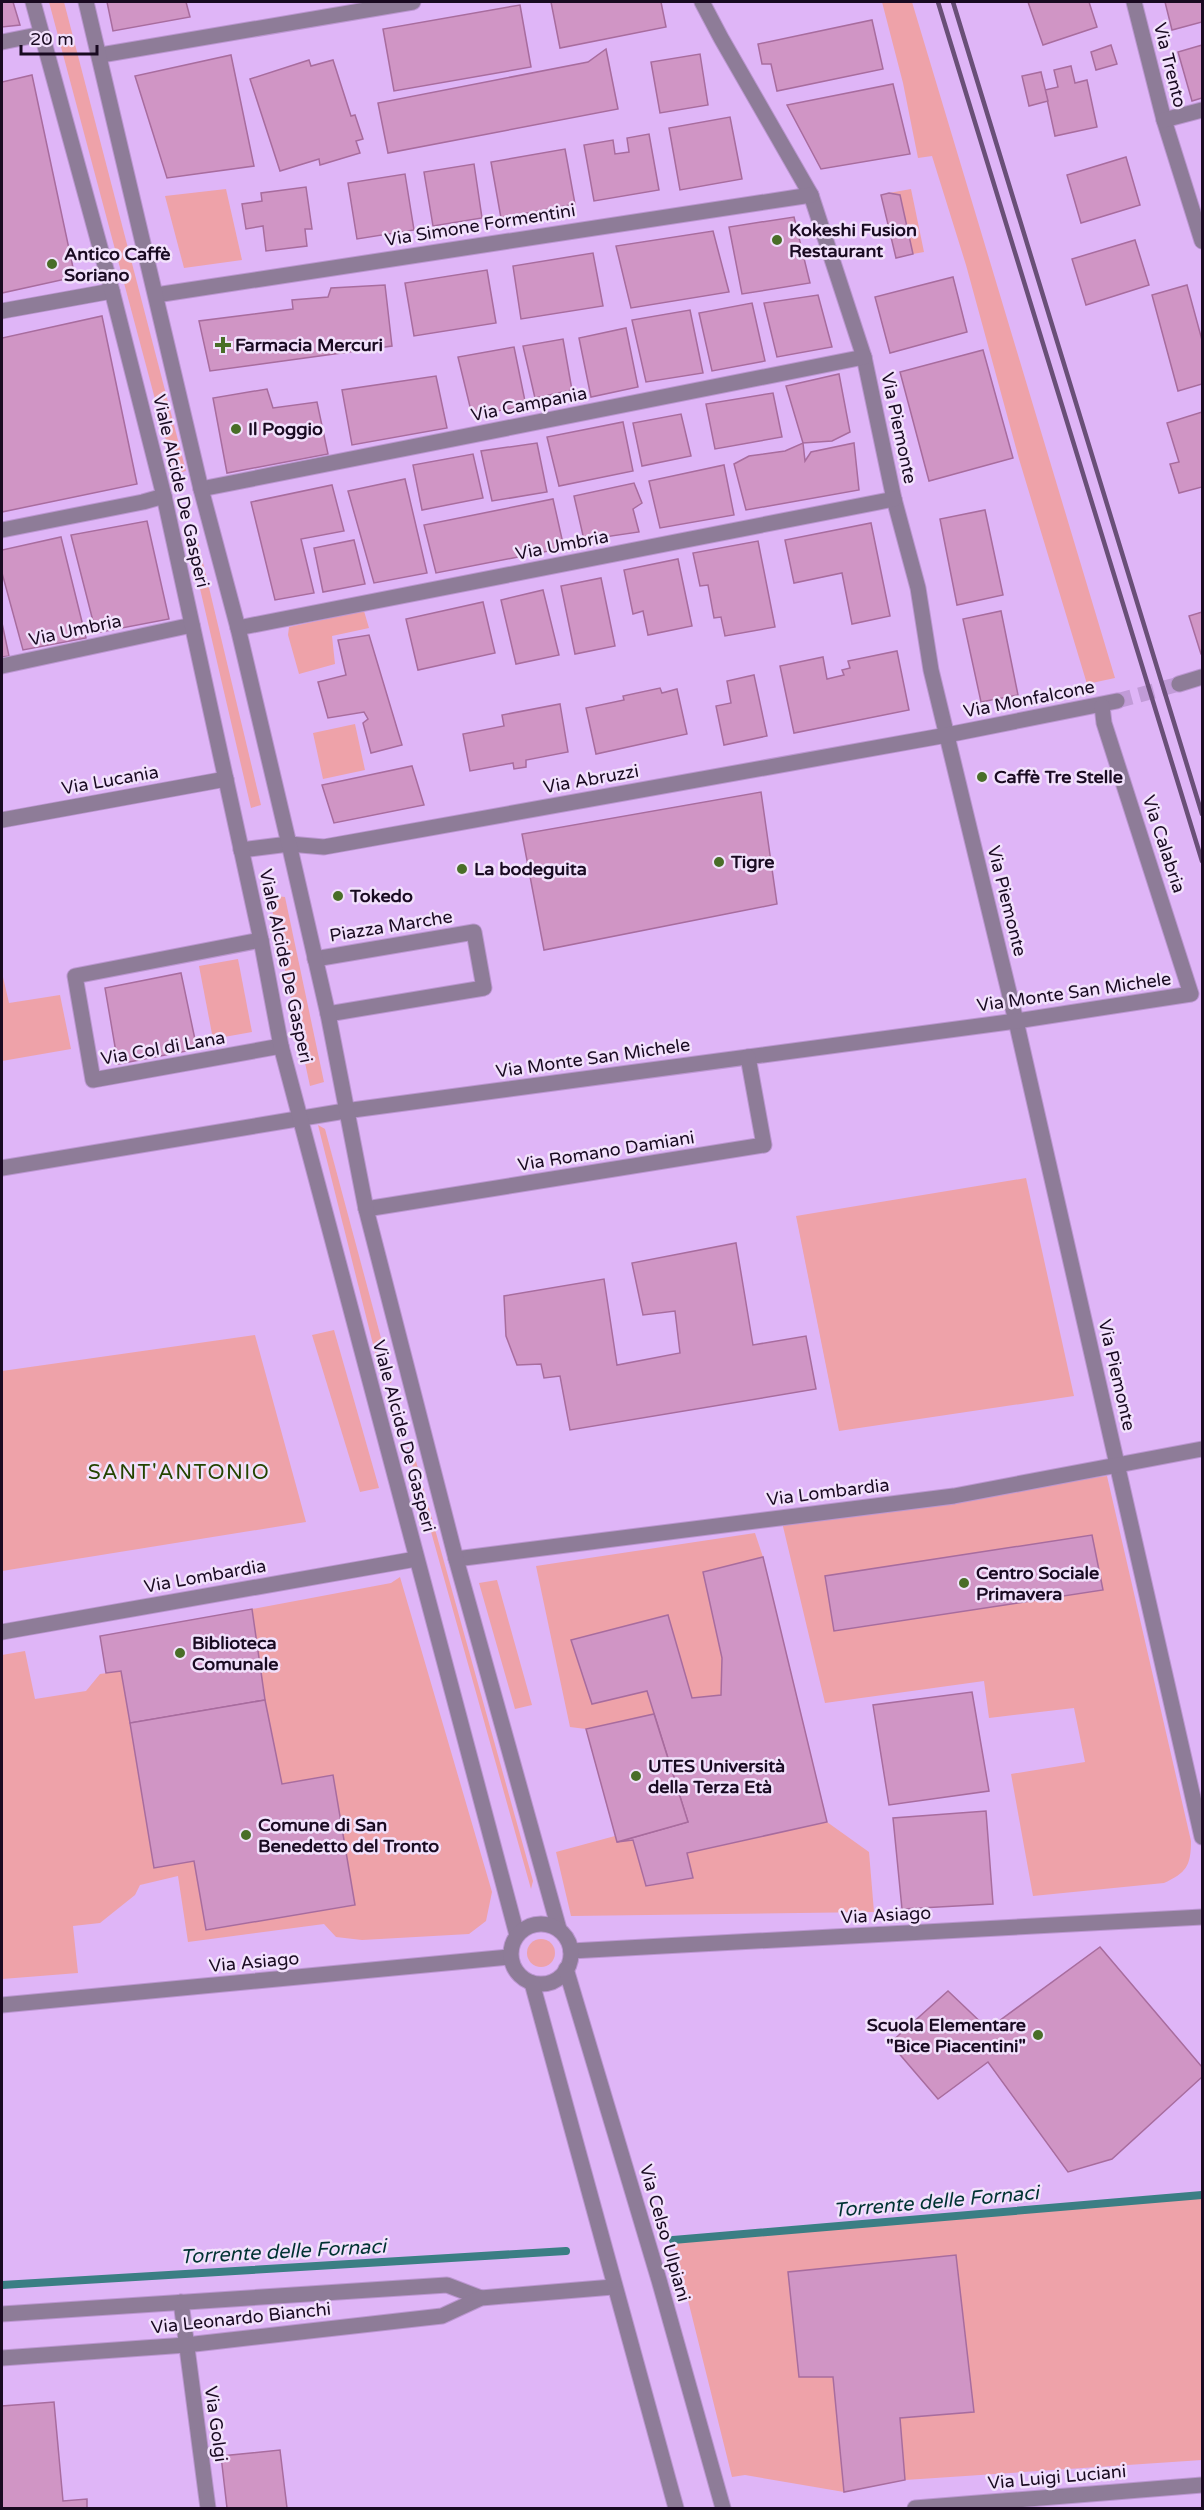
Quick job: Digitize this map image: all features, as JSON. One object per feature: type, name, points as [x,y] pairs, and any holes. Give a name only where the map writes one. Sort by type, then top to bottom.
[{"type":"street","name":"Viale Alcide De Gasperi","points":[[33,2],[112,291],[164,496],[261,940],[281,1046],[517,1935]]},
{"type":"street","name":"Viale Alcide De Gasperi","points":[[86,2],[201,489],[238,628],[289,844],[328,1014],[345,1111],[366,1209],[456,1559],[559,1929]]},
{"type":"street","points":[[100,55],[413,2]]},
{"type":"street","name":"Via Piemonte","points":[[702,2],[811,195],[864,357],[894,499],[918,588],[931,670],[1016,1021],[1203,1837]]},
{"type":"street","name":"Via Trento","points":[[1134,2],[1164,120],[1203,241]]},
{"type":"street","points":[[2,42],[42,34]]},
{"type":"street","points":[[1164,120],[1203,110]]},
{"type":"street","name":"Via Simone Formentini","points":[[156,295],[811,195]]},
{"type":"street","points":[[2,311],[112,291]]},
{"type":"street","name":"Via Campania","points":[[201,489],[864,357]]},
{"type":"street","points":[[2,530],[164,496]]},
{"type":"street","name":"Via Umbria","points":[[238,628],[894,499]]},
{"type":"street","name":"Via Umbria","points":[[2,666],[192,625]]},
{"type":"street","points":[[1179,684],[1203,677]]},
{"type":"street","name":"Via Monfalcone","points":[[947,735],[1102,706],[1117,701]]},
{"type":"street","name":"Via Calabria","points":[[1102,706],[1104,723],[1191,994]]},
{"type":"street","name":"Via Abruzzi","points":[[241,850],[289,844],[324,847],[947,735]]},
{"type":"street","name":"Via Lucania","points":[[2,820],[226,779]]},
{"type":"street","name":"Piazza Marche","points":[[315,959],[474,932],[484,988],[328,1014]]},
{"type":"street","name":"Via Col di Lana","points":[[261,940],[75,976],[93,1080],[281,1046]]},
{"type":"street","name":"Via Monte San Michele","points":[[2,1168],[345,1111],[1016,1021],[1191,994]]},
{"type":"street","name":"Via Romano Damiani","points":[[366,1209],[764,1145],[748,1057]]},
{"type":"street","name":"Via Lombardia","points":[[456,1559],[954,1496],[1203,1449]]},
{"type":"street","name":"Via Lombardia","points":[[2,1632],[416,1559]]},
{"type":"street","name":"Via Asiago","points":[[571,1951],[1203,1917]]},
{"type":"street","points":[[534,1924],[544,1924],[559,1929],[569,1942],[571,1951],[570,1962],[560,1978],[551,1983],[532,1983],[516,1972],[509,1957],[517,1935],[534,1924]]},
{"type":"street","name":"Via Asiago","points":[[2,2005],[509,1957]]},
{"type":"street","name":"Via Celso Ulpiani","points":[[566,1969],[659,2280],[723,2508]]},
{"type":"street","points":[[532,1983],[676,2508]]},
{"type":"street","name":"Via Leonardo Bianchi","points":[[2,2314],[447,2284],[481,2298]]},
{"type":"street","name":"Via Leonardo Bianchi","points":[[2,2358],[186,2345],[442,2316],[481,2298],[614,2287]]},
{"type":"street","name":"Via Golgi","points":[[181,2302],[208,2508]]},
{"type":"street","name":"Via Luigi Luciani","points":[[915,2508],[1203,2485]]},
{"type":"shaded area","points":[[49,2],[64,2],[186,471],[175,474]]},
{"type":"shaded area","points":[[882,2],[912,2],[1115,678],[1087,684],[1019,459],[966,265],[932,156],[918,158],[903,83]]},
{"type":"shaded area","points":[[226,189],[242,260],[184,268],[165,196]]},
{"type":"shaded area","points":[[911,189],[924,252],[913,254],[900,195],[889,193]]},
{"type":"shaded area","points":[[185,524],[195,529],[261,805],[251,808]]},
{"type":"shaded area","points":[[364,611],[369,628],[332,636],[335,664],[299,674],[288,635],[289,627]]},
{"type":"shaded area","points":[[355,724],[365,770],[323,779],[313,733]]},
{"type":"shaded area","points":[[269,895],[285,897],[324,1082],[310,1086]]},
{"type":"shaded area","points":[[238,959],[252,1032],[213,1039],[199,966]]},
{"type":"shaded area","points":[[3,977],[9,1003],[60,995],[71,1049],[2,1061]]},
{"type":"shaded area","points":[[318,1125],[325,1129],[392,1379],[391,1383],[382,1380]]},
{"type":"shaded area","points":[[1026,1178],[1074,1396],[839,1431],[796,1216]]},
{"type":"shaded area","points":[[334,1330],[379,1488],[360,1492],[312,1335]]},
{"type":"shaded area","points":[[255,1335],[306,1522],[2,1571],[2,1371]]},
{"type":"shaded area","points":[[407,1446],[414,1454],[533,1881],[531,1889]]},
{"type":"shaded area","points":[[1107,1476],[1191,1841],[1190,1857],[1186,1868],[1178,1876],[1164,1883],[1033,1896],[1011,1774],[1085,1762],[1074,1708],[989,1718],[984,1681],[825,1703],[781,1518]]},
{"type":"shaded area","points":[[755,1533],[763,1557],[703,1573],[722,1658],[721,1695],[692,1698],[668,1615],[571,1640],[592,1703],[647,1691],[654,1714],[586,1729],[570,1727],[536,1566]]},
{"type":"shaded area","points":[[400,1577],[492,1892],[486,1921],[469,1934],[362,1940],[336,1937],[324,1924],[188,1942],[178,1876],[140,1885],[135,1895],[100,1923],[73,1926],[78,1973],[2,1979],[2,1655],[25,1651],[35,1699],[86,1691],[100,1674],[121,1671],[154,1868],[194,1861],[206,1930],[355,1905],[333,1775],[282,1784],[265,1700],[252,1609],[391,1583]]},
{"type":"shaded area","points":[[497,1580],[532,1705],[515,1709],[479,1583]]},
{"type":"shaded area","points":[[827,1822],[869,1852],[874,1912],[571,1916],[556,1852],[615,1836],[617,1842],[633,1840],[647,1886],[693,1878],[687,1853]]},
{"type":"shaded area","points":[[541,1939],[551,1943],[555,1953],[551,1963],[541,1967],[531,1963],[527,1953],[531,1943]]},
{"type":"shaded area","points":[[1202,2195],[1202,2460],[905,2480],[900,2418],[974,2412],[956,2255],[788,2272],[799,2377],[833,2377],[844,2492],[745,2475],[732,2477],[673,2240]]},
{"type":"building","points":[[2,2],[13,2],[20,25],[2,27]]},
{"type":"building","points":[[107,2],[186,2],[190,17],[113,31]]},
{"type":"building","points":[[551,2],[661,2],[666,27],[560,48]]},
{"type":"building","points":[[1028,2],[1089,2],[1097,27],[1043,45]]},
{"type":"building","points":[[1165,2],[1202,2],[1202,22],[1172,30]]},
{"type":"building","points":[[520,5],[531,67],[394,91],[383,29]]},
{"type":"building","points":[[872,20],[883,69],[777,91],[771,64],[762,64],[758,44]]},
{"type":"building","points":[[1111,45],[1117,64],[1096,70],[1091,52]]},
{"type":"building","points":[[1202,45],[1202,98],[1192,101],[1178,52]]},
{"type":"building","points":[[606,49],[618,109],[388,153],[378,103],[588,62]]},
{"type":"building","points":[[700,54],[708,105],[660,113],[651,62]]},
{"type":"building","points":[[231,55],[254,166],[167,178],[135,76]]},
{"type":"building","points":[[309,60],[311,66],[333,60],[351,116],[355,115],[363,139],[356,141],[360,153],[320,165],[319,159],[280,171],[250,79]]},
{"type":"building","points":[[1071,66],[1075,83],[1087,80],[1097,127],[1055,136],[1045,90],[1058,87],[1054,70]]},
{"type":"building","points":[[1041,72],[1048,101],[1029,106],[1022,76]]},
{"type":"building","points":[[32,75],[75,277],[2,293],[2,82]]},
{"type":"building","points":[[893,84],[910,154],[821,169],[787,105]]},
{"type":"building","points":[[730,117],[742,179],[680,190],[669,128]]},
{"type":"building","points":[[649,134],[659,190],[594,201],[584,145],[613,140],[615,154],[629,152],[627,138]]},
{"type":"building","points":[[565,149],[575,204],[501,218],[491,162]]},
{"type":"building","points":[[1126,157],[1140,205],[1081,223],[1067,175]]},
{"type":"building","points":[[474,164],[482,218],[433,226],[424,172]]},
{"type":"building","points":[[405,174],[414,230],[357,239],[348,183]]},
{"type":"building","points":[[306,187],[312,229],[305,229],[307,246],[266,251],[263,226],[246,229],[242,204],[262,201],[261,193]]},
{"type":"building","points":[[889,193],[900,195],[913,254],[896,258],[881,195]]},
{"type":"building","points":[[794,217],[810,283],[742,294],[729,227]]},
{"type":"building","points":[[713,231],[729,292],[631,308],[616,246]]},
{"type":"building","points":[[1135,240],[1149,285],[1086,305],[1072,259]]},
{"type":"building","points":[[593,253],[603,306],[521,319],[513,266]]},
{"type":"building","points":[[487,270],[496,323],[414,336],[405,283]]},
{"type":"building","points":[[953,277],[967,332],[890,353],[875,297]]},
{"type":"building","points":[[385,285],[392,346],[210,371],[199,321],[293,309],[292,300],[328,297],[331,288]]},
{"type":"building","points":[[1187,285],[1202,340],[1202,384],[1178,391],[1152,295]]},
{"type":"building","points":[[818,295],[832,347],[777,357],[764,303]]},
{"type":"building","points":[[752,303],[765,361],[712,371],[699,313]]},
{"type":"building","points":[[690,310],[703,373],[646,382],[632,320]]},
{"type":"building","points":[[102,316],[137,484],[2,512],[2,338]]},
{"type":"building","points":[[626,328],[638,387],[591,397],[579,338]]},
{"type":"building","points":[[563,339],[572,390],[535,398],[523,346]]},
{"type":"building","points":[[514,347],[526,406],[472,415],[458,357]]},
{"type":"building","points":[[983,350],[1013,458],[929,481],[900,372]]},
{"type":"building","points":[[839,374],[850,432],[832,441],[803,443],[786,386]]},
{"type":"building","points":[[436,376],[447,428],[352,445],[342,390]]},
{"type":"building","points":[[267,389],[273,408],[317,402],[328,454],[227,473],[213,398]]},
{"type":"building","points":[[773,393],[782,437],[715,449],[706,404]]},
{"type":"building","points":[[1202,412],[1202,487],[1179,493],[1170,464],[1179,462],[1167,423]]},
{"type":"building","points":[[681,414],[691,456],[642,466],[633,423]]},
{"type":"building","points":[[623,422],[633,471],[559,486],[547,437]]},
{"type":"building","points":[[537,443],[547,492],[492,501],[481,451]]},
{"type":"building","points":[[803,443],[805,461],[811,452],[854,443],[859,490],[746,510],[734,464],[749,456],[785,451]]},
{"type":"building","points":[[473,454],[483,498],[422,510],[413,465]]},
{"type":"building","points":[[724,465],[734,515],[660,528],[649,481]]},
{"type":"building","points":[[405,479],[427,573],[374,583],[348,491]]},
{"type":"building","points":[[634,483],[642,503],[633,509],[639,532],[584,540],[574,496]]},
{"type":"building","points":[[332,485],[344,531],[301,539],[314,593],[275,600],[251,502]]},
{"type":"building","points":[[553,499],[564,548],[436,573],[424,525]]},
{"type":"building","points":[[985,510],[1003,595],[957,605],[940,519]]},
{"type":"building","points":[[147,521],[169,619],[96,633],[71,535]]},
{"type":"building","points":[[871,523],[890,616],[852,624],[842,573],[794,583],[785,540]]},
{"type":"building","points":[[61,537],[86,638],[23,650],[2,573],[2,550]]},
{"type":"building","points":[[354,540],[365,584],[323,592],[314,548]]},
{"type":"building","points":[[758,541],[775,627],[725,636],[721,617],[714,618],[708,585],[700,586],[693,553]]},
{"type":"building","points":[[678,559],[692,626],[648,635],[643,611],[633,614],[624,570]]},
{"type":"building","points":[[601,578],[615,646],[575,654],[561,586]]},
{"type":"building","points":[[543,590],[559,655],[516,664],[501,600]]},
{"type":"building","points":[[483,602],[495,653],[418,670],[406,619]]},
{"type":"building","points":[[1001,611],[1018,695],[981,702],[963,619]]},
{"type":"building","points":[[1202,612],[1202,654],[1201,654],[1189,616]]},
{"type":"building","points":[[2,623],[9,656],[2,657]]},
{"type":"building","points":[[369,635],[402,745],[371,753],[363,723],[368,719],[364,712],[328,718],[318,682],[346,675],[338,640]]},
{"type":"building","points":[[897,651],[909,710],[794,733],[780,666],[823,657],[827,679],[844,675],[842,670],[850,668],[848,661]]},
{"type":"building","points":[[754,675],[767,736],[724,745],[716,706],[731,703],[727,681]]},
{"type":"building","points":[[660,688],[662,693],[677,689],[687,734],[596,754],[586,708],[624,700],[623,696]]},
{"type":"building","points":[[560,704],[568,752],[526,760],[526,767],[514,769],[513,763],[470,771],[463,734],[504,726],[502,715]]},
{"type":"building","points":[[412,766],[424,805],[334,823],[322,785]]},
{"type":"building","points":[[761,792],[777,904],[544,950],[522,834]]},
{"type":"building","points":[[181,973],[197,1049],[118,1064],[105,988]]},
{"type":"building","points":[[736,1243],[753,1345],[806,1336],[816,1389],[570,1430],[560,1376],[544,1378],[541,1364],[517,1365],[506,1336],[504,1296],[604,1279],[617,1365],[680,1353],[675,1311],[643,1315],[632,1263]]},
{"type":"building","name":"Centro Sociale Primavera","points":[[1092,1535],[1103,1590],[834,1631],[825,1576]]},
{"type":"building","points":[[763,1557],[827,1822],[687,1853],[693,1878],[646,1886],[633,1840],[617,1842],[688,1822],[647,1691],[592,1704],[571,1640],[668,1615],[692,1698],[721,1695],[722,1658],[703,1572]]},
{"type":"building","name":"Biblioteca Comunale","points":[[252,1609],[265,1700],[130,1723],[121,1671],[106,1673],[100,1636]]},
{"type":"building","points":[[972,1692],[989,1791],[889,1805],[873,1705]]},
{"type":"building","name":"Comune di San Benedetto del Tronto","points":[[265,1700],[282,1784],[333,1775],[355,1905],[206,1930],[194,1861],[154,1868],[130,1723]]},
{"type":"building","name":"UTES Università della Terza Età","points":[[654,1714],[688,1822],[617,1842],[586,1729]]},
{"type":"building","points":[[986,1811],[993,1904],[902,1909],[893,1818]]},
{"type":"building","points":[[1100,1947],[1202,2067],[1202,2077],[1112,2159],[1068,2172],[988,2062],[938,2099],[890,2043],[948,1991],[988,2029]]},
{"type":"building","points":[[956,2255],[974,2412],[900,2418],[905,2480],[844,2492],[833,2377],[799,2377],[788,2272]]},
{"type":"building","points":[[54,2402],[63,2501],[87,2499],[87,2508],[2,2508],[2,2406]]},
{"type":"building","points":[[280,2450],[287,2508],[227,2508],[221,2456]]},
{"type":"waterway","name":"Torrente delle Fornaci","points":[[673,2240],[1202,2195]]},
{"type":"waterway","name":"Torrente delle Fornaci","points":[[2,2285],[566,2251]]},
{"type":"tunnel","points":[[1117,701],[1179,684]]},
{"type":"railway","points":[[938,2],[1202,861]]},
{"type":"railway","points":[[953,2],[1202,814]]},
{"type":"place","name":"Kokeshi Fusion Restaurant","points":[[777,240]]},
{"type":"place","name":"Antico Caffè Soriano","points":[[52,264]]},
{"type":"place","name":"Farmacia Mercuri","points":[[223,345]]},
{"type":"place","name":"Il Poggio","points":[[236,429]]},
{"type":"place","name":"Caffè Tre Stelle","points":[[982,777]]},
{"type":"place","name":"Tigre","points":[[719,862]]},
{"type":"place","name":"La bodeguita","points":[[462,869]]},
{"type":"place","name":"Tokedo","points":[[338,896]]},
{"type":"place","name":"Centro Sociale Primavera","points":[[964,1583]]},
{"type":"place","name":"Biblioteca Comunale","points":[[180,1653]]},
{"type":"place","name":"UTES Università della Terza Età","points":[[636,1776]]},
{"type":"place","name":"Comune di San Benedetto del Tronto","points":[[246,1835]]},
{"type":"place","name":"Scuola Elementare \"Bice Piacentini\"","points":[[1038,2035]]},
{"type":"district","name":"SANT'ANTONIO","points":[[179,1472]]}]
